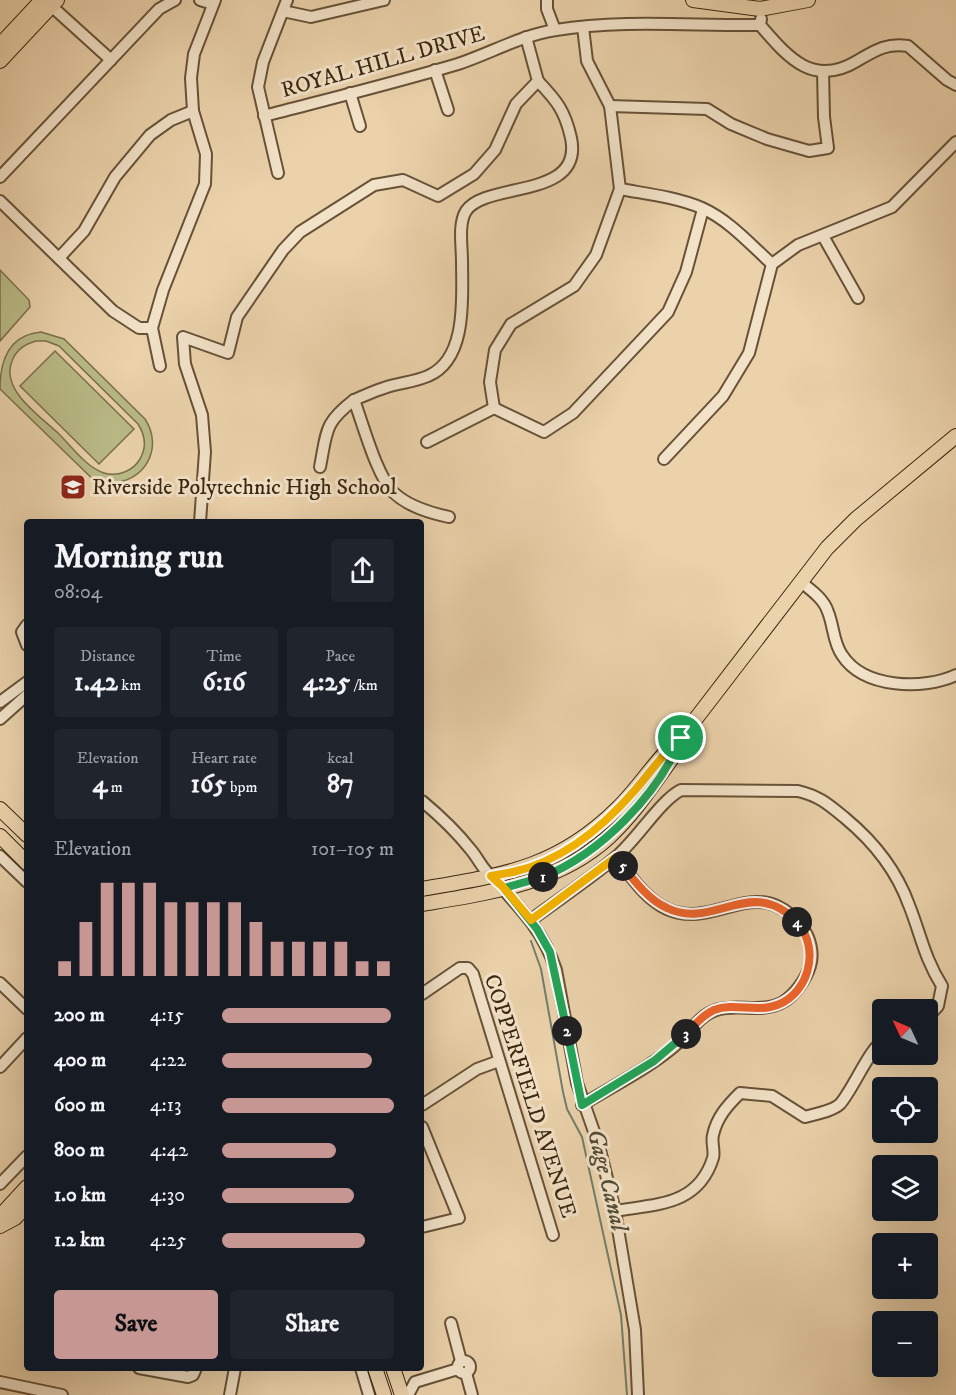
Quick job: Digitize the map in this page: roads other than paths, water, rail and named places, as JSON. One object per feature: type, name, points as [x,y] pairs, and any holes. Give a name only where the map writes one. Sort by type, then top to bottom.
[{"type":"main road","points":[[693,0],[760,9],[808,0]]},
{"type":"main road","points":[[729,0],[744,1],[760,9]]},
{"type":"main road","points":[[760,9],[767,1],[773,0]]},
{"type":"main road","points":[[0,45],[49,2]]},
{"type":"main road","points":[[0,61],[49,2]]},
{"type":"main road","points":[[424,889],[491,876],[542,862],[579,843],[618,808],[665,751],[681,738],[841,533],[956,436]]},
{"type":"main road","points":[[424,904],[525,883],[562,868],[607,838],[636,807],[675,754],[681,738]]},
{"type":"main road","points":[[0,809],[24,832]]},
{"type":"main road","points":[[0,836],[24,860]]},
{"type":"main road","points":[[0,1226],[5,1211],[24,1190]]},
{"type":"main road","points":[[0,1226],[15,1218],[24,1208]]},
{"type":"main road","points":[[376,1371],[384,1395]]},
{"type":"main road","points":[[394,1371],[402,1395]]},
{"type":"street","points":[[0,177],[159,9],[175,0]]},
{"type":"street","points":[[160,366],[152,328],[163,290],[205,184],[206,154],[193,111],[191,78],[194,54],[214,2],[200,0]]},
{"type":"street","points":[[278,173],[258,87],[260,75],[287,0]]},
{"type":"street","points":[[283,11],[311,17],[384,0]]},
{"type":"street","points":[[548,0],[547,9],[555,30]]},
{"type":"street","points":[[49,2],[111,60]]},
{"type":"street","points":[[760,9],[760,24],[786,55],[796,62],[823,71],[836,70],[882,45],[911,46],[947,80],[956,85]]},
{"type":"street","name":"ROYAL HILL DRIVE","points":[[264,116],[435,70],[491,53],[526,37],[555,30],[583,27],[760,24]]},
{"type":"street","points":[[494,408],[490,382],[495,350],[511,324],[574,286],[596,255],[620,189],[610,106],[587,61],[583,27]]},
{"type":"street","points":[[320,467],[328,430],[334,416],[354,400],[384,388],[429,376],[446,363],[457,341],[462,295],[462,228],[466,211],[482,199],[499,193],[527,190],[551,180],[567,164],[573,147],[568,124],[560,104],[538,81],[526,37]]},
{"type":"street","points":[[435,70],[448,110]]},
{"type":"street","points":[[610,106],[707,109],[730,124],[809,151],[828,148],[824,117],[823,71]]},
{"type":"street","points":[[200,519],[205,452],[202,415],[185,364],[183,337],[228,353],[237,317],[283,250],[300,232],[374,185],[403,180],[438,196],[455,187],[474,174],[495,150],[516,104],[538,81]]},
{"type":"street","points":[[351,93],[360,126]]},
{"type":"street","points":[[59,258],[84,231],[115,177],[150,135],[171,120],[193,111]]},
{"type":"street","points":[[664,459],[723,396],[749,353],[772,264],[798,245],[892,207],[956,142]]},
{"type":"street","points":[[620,189],[669,197],[703,209],[728,224],[772,264]]},
{"type":"street","points":[[0,201],[113,311],[139,328],[152,328]]},
{"type":"street","points":[[494,408],[544,432],[573,413],[668,312],[686,272],[703,209]]},
{"type":"street","points":[[823,236],[858,298]]},
{"type":"street","points":[[354,400],[381,474],[394,494],[426,511],[449,517]]},
{"type":"street","points":[[427,442],[494,408]]},
{"type":"street","points":[[801,582],[824,604],[829,613],[834,640],[843,657],[855,669],[891,682],[928,684],[956,675]]},
{"type":"street","points":[[0,702],[24,684]]},
{"type":"street","points":[[0,719],[24,698]]},
{"type":"street","points":[[531,920],[616,857],[648,825],[663,805],[681,790],[798,791],[816,795],[868,837],[892,870],[909,905],[918,939],[930,968],[942,986],[938,1006]]},
{"type":"street","points":[[424,803],[454,829],[491,876],[504,888],[531,920],[550,952],[556,970],[582,1105],[599,1146],[615,1211],[635,1330],[638,1395]]},
{"type":"street","points":[[0,856],[24,879]]},
{"type":"street","points":[[582,1105],[654,1061],[714,1010],[770,1007],[784,1001],[800,986],[810,966],[812,952],[807,934],[784,908],[761,901],[693,915],[667,909],[649,896],[616,857]]},
{"type":"street","name":"COPPERFIELD AVENUE","points":[[424,993],[460,968],[468,968],[473,974],[553,1235]]},
{"type":"street","points":[[0,982],[24,1006]]},
{"type":"street","points":[[0,1066],[24,1041]]},
{"type":"street","points":[[615,1211],[677,1201],[702,1180],[714,1156],[712,1136],[722,1110],[740,1093],[772,1096],[805,1117],[838,1106],[865,1068],[872,1052]]},
{"type":"street","points":[[424,1104],[477,1069],[499,1061]]},
{"type":"street","points":[[424,1132],[459,1218],[424,1227]]},
{"type":"street","points":[[0,1184],[24,1159]]},
{"type":"street","points":[[452,1323],[462,1368],[472,1395]]},
{"type":"street","points":[[394,1371],[415,1382],[462,1368]]},
{"type":"street","points":[[155,1371],[188,1377],[193,1375],[195,1371]]},
{"type":"street","points":[[230,1395],[234,1371]]},
{"type":"street","points":[[362,1371],[369,1395]]},
{"type":"street","points":[[0,1382],[62,1395]]},
{"type":"street","points":[[408,1395],[415,1382]]},
{"type":"waterway","name":"Gage Canal","points":[[531,941],[541,969],[567,1109],[582,1137],[621,1315],[627,1395]]},
{"type":"place","name":"Riverside Polytechnic High School","points":[[73,487]]}]
